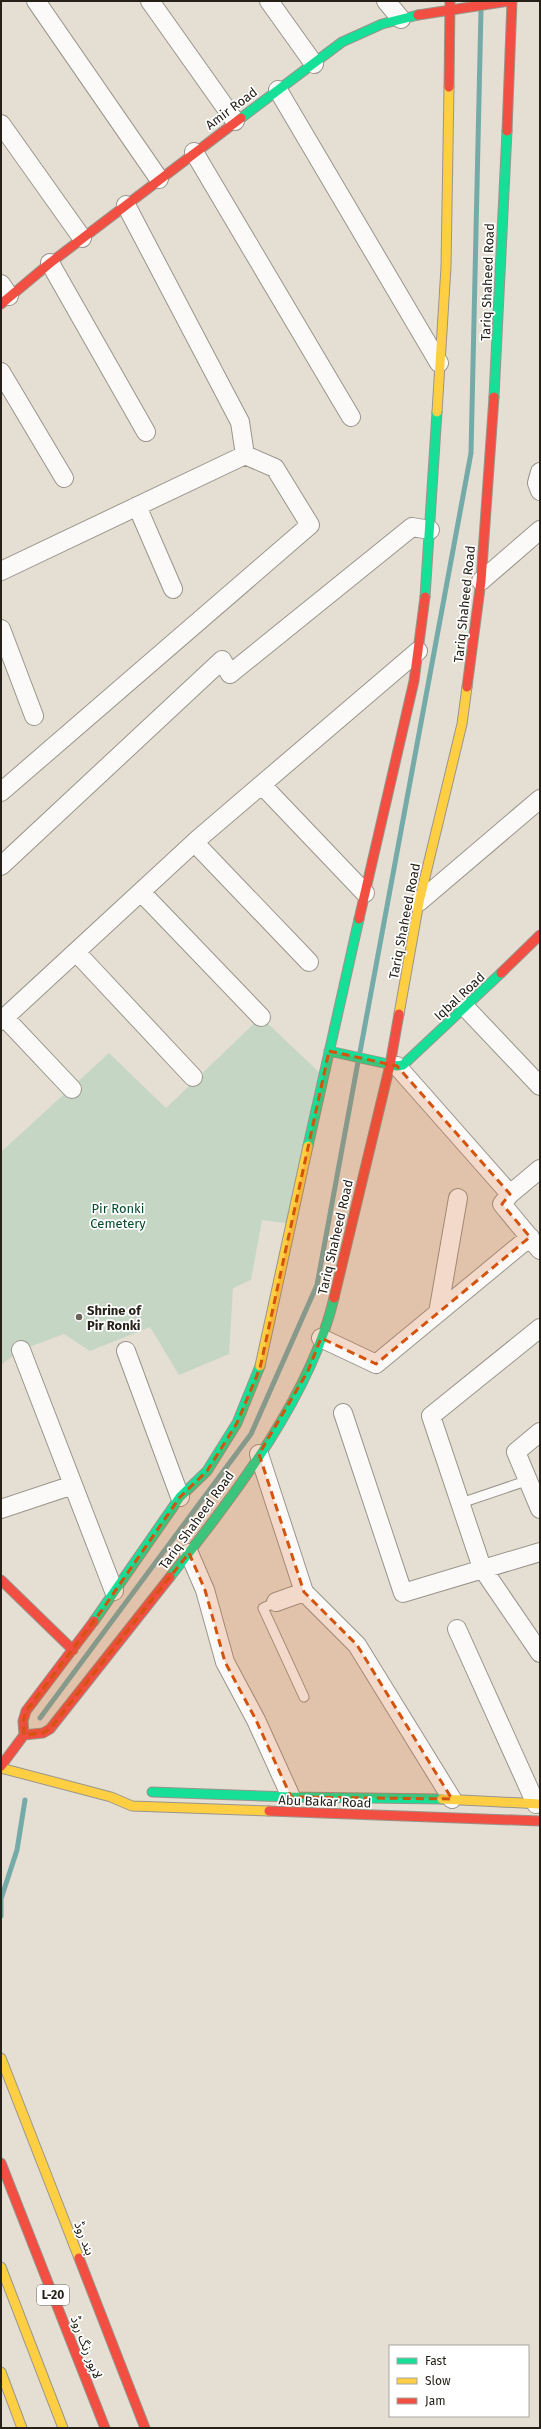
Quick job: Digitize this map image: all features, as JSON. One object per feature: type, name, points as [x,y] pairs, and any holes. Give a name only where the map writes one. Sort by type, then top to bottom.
[{"type":"main road","name":"Amir Road","points":[[4,295],[50,263],[235,121],[355,34],[401,19],[424,7],[508,1]]},
{"type":"main road","name":"Tariq Shaheed Road","points":[[453,5],[446,267],[427,578],[414,681],[365,893],[332,1051],[260,1368],[237,1423],[207,1471],[180,1497],[73,1650],[26,1711],[22,1721],[24,1735],[43,1734],[50,1729],[189,1553],[276,1428],[308,1371],[330,1314],[390,1065],[419,902],[462,724],[481,581],[498,343],[508,1]]},
{"type":"main road","name":"Iqbal Road","points":[[390,1065],[403,1065],[466,1008],[540,935]]},
{"type":"main road","points":[[332,1051],[390,1065]]},
{"type":"main road","points":[[1,1580],[73,1650]]},
{"type":"main road","points":[[1,1767],[24,1735]]},
{"type":"main road","name":"Abu Bakar Road","points":[[1,1767],[112,1797],[132,1806],[539,1809]]},
{"type":"main road","name":"Abu Bakar Road","points":[[143,1792],[291,1797],[452,1799],[539,1809]]},
{"type":"main road","name":"Abu Bakar Road","points":[[112,1797],[130,1793]]},
{"type":"main road","name":"بند روڈ","points":[[1,2058],[145,2428]]},
{"type":"main road","name":"لاہور رنگ روڈ","points":[[1,2163],[105,2428]]},
{"type":"main road","points":[[1,2267],[63,2428]]},
{"type":"main road","points":[[1,2372],[22,2428]]},
{"type":"street","points":[[36,1],[159,179]]},
{"type":"street","points":[[150,1],[235,121]]},
{"type":"street","points":[[269,1],[314,64]]},
{"type":"street","points":[[386,1],[401,19]]},
{"type":"street","points":[[278,90],[439,363]]},
{"type":"street","points":[[1,124],[82,238]]},
{"type":"street","points":[[194,152],[351,417]]},
{"type":"street","points":[[126,205],[240,422],[245,455]]},
{"type":"street","points":[[50,263],[146,432]]},
{"type":"street","points":[[1,372],[64,478]]},
{"type":"street","points":[[1,571],[245,455],[275,468],[310,525],[1,792]]},
{"type":"street","points":[[540,472],[537,483],[540,491]]},
{"type":"street","points":[[137,506],[173,589]]},
{"type":"street","points":[[1,866],[222,660],[230,674],[412,527],[430,530]]},
{"type":"street","points":[[481,581],[540,530]]},
{"type":"street","points":[[1,629],[34,716]]},
{"type":"street","points":[[72,1088],[3,1019],[195,843],[418,651]]},
{"type":"street","points":[[262,785],[365,893]]},
{"type":"street","points":[[419,902],[540,799]]},
{"type":"street","points":[[195,843],[309,962]]},
{"type":"street","points":[[141,892],[261,1017]]},
{"type":"street","points":[[76,952],[193,1077]]},
{"type":"street","points":[[466,1008],[540,1086]]},
{"type":"street","points":[[390,1065],[510,1194]]},
{"type":"street","points":[[321,1338],[376,1364],[438,1313],[535,1244],[502,1204],[510,1194],[540,1169]]},
{"type":"street","points":[[438,1313],[458,1198]]},
{"type":"street","points":[[540,1328],[431,1416],[482,1568],[540,1653]]},
{"type":"street","points":[[22,1350],[114,1591]]},
{"type":"street","points":[[126,1351],[180,1497]]},
{"type":"street","points":[[343,1413],[403,1593],[482,1568],[540,1552]]},
{"type":"street","points":[[540,1432],[516,1452],[540,1509]]},
{"type":"street","points":[[259,1454],[304,1592],[357,1645],[452,1799]]},
{"type":"street","points":[[1,1509],[74,1485]]},
{"type":"street","points":[[189,1553],[207,1596],[225,1662],[256,1720],[291,1797]]},
{"type":"street","points":[[276,1602],[304,1592]]},
{"type":"street","points":[[457,1629],[539,1809]]},
{"type":"lane","points":[[460,1503],[529,1480]]},
{"type":"lane","points":[[276,1602],[264,1608],[304,1697]]},
{"type":"highlighted area","points":[[329,1051],[397,1066],[510,1194],[502,1204],[530,1237],[376,1364],[321,1338],[308,1371],[259,1454],[304,1592],[357,1645],[452,1799],[291,1797],[256,1720],[225,1662],[205,1590],[189,1553],[50,1729],[43,1733],[24,1735],[23,1721],[26,1711],[102,1610],[180,1497],[207,1471],[237,1423],[260,1368]]},
{"type":"green space","name":"Pir Ronki Cemetery","points":[[261,1017],[323,1076],[292,1224],[262,1220],[251,1280],[233,1288],[229,1354],[179,1375],[150,1327],[90,1351],[64,1334],[21,1350],[1,1365],[1,1152],[109,1053],[166,1108]]},
{"type":"waterway","points":[[360,1052],[471,453],[481,10]]},
{"type":"waterway","points":[[40,1718],[251,1434],[317,1285],[358,1062]]},
{"type":"waterway","points":[[1,1916],[1,1899],[17,1850],[25,1800]]},
{"type":"traffic: fast","points":[[241,118],[342,42],[382,24],[418,15]]},
{"type":"traffic: fast","points":[[494,397],[507,131]]},
{"type":"traffic: fast","points":[[425,597],[437,412]]},
{"type":"traffic: fast","points":[[308,1146],[359,919]]},
{"type":"traffic: fast","points":[[329,1051],[397,1066],[403,1065],[501,973]]},
{"type":"traffic: fast","points":[[170,1577],[219,1513],[267,1445],[307,1373],[323,1336],[334,1298]]},
{"type":"traffic: fast","points":[[94,1621],[180,1497],[207,1471],[237,1423],[260,1366]]},
{"type":"traffic: fast","points":[[152,1792],[291,1797],[442,1799]]},
{"type":"traffic: slow","points":[[437,412],[446,267],[449,87]]},
{"type":"traffic: slow","points":[[399,1014],[419,902],[462,724],[467,687]]},
{"type":"traffic: slow","points":[[260,1366],[308,1146]]},
{"type":"traffic: slow","points":[[1,1768],[111,1797],[132,1806],[269,1811]]},
{"type":"traffic: slow","points":[[442,1799],[540,1804]]},
{"type":"traffic: slow","points":[[1,2058],[79,2258]]},
{"type":"traffic: slow","points":[[1,2267],[63,2428]]},
{"type":"traffic: slow","points":[[1,2372],[22,2428]]},
{"type":"traffic: jam","points":[[449,87],[450,1]]},
{"type":"traffic: jam","points":[[418,15],[509,1]]},
{"type":"traffic: jam","points":[[507,131],[512,1]]},
{"type":"traffic: jam","points":[[1,304],[50,263],[241,118]]},
{"type":"traffic: jam","points":[[467,687],[481,581],[494,397]]},
{"type":"traffic: jam","points":[[359,919],[414,681],[425,597]]},
{"type":"traffic: jam","points":[[501,973],[540,935]]},
{"type":"traffic: jam","points":[[334,1298],[390,1065],[399,1014]]},
{"type":"traffic: jam","points":[[24,1735],[43,1733],[50,1729],[170,1577]]},
{"type":"traffic: jam","points":[[1,1580],[73,1650]]},
{"type":"traffic: jam","points":[[1,1766],[24,1735],[23,1721],[26,1711],[94,1621]]},
{"type":"traffic: jam","points":[[269,1811],[540,1821]]},
{"type":"traffic: jam","points":[[1,2163],[105,2428]]},
{"type":"traffic: jam","points":[[79,2258],[145,2428]]},
{"type":"place","name":"Shrine of Pir Ronki","points":[[79,1317]]}]
